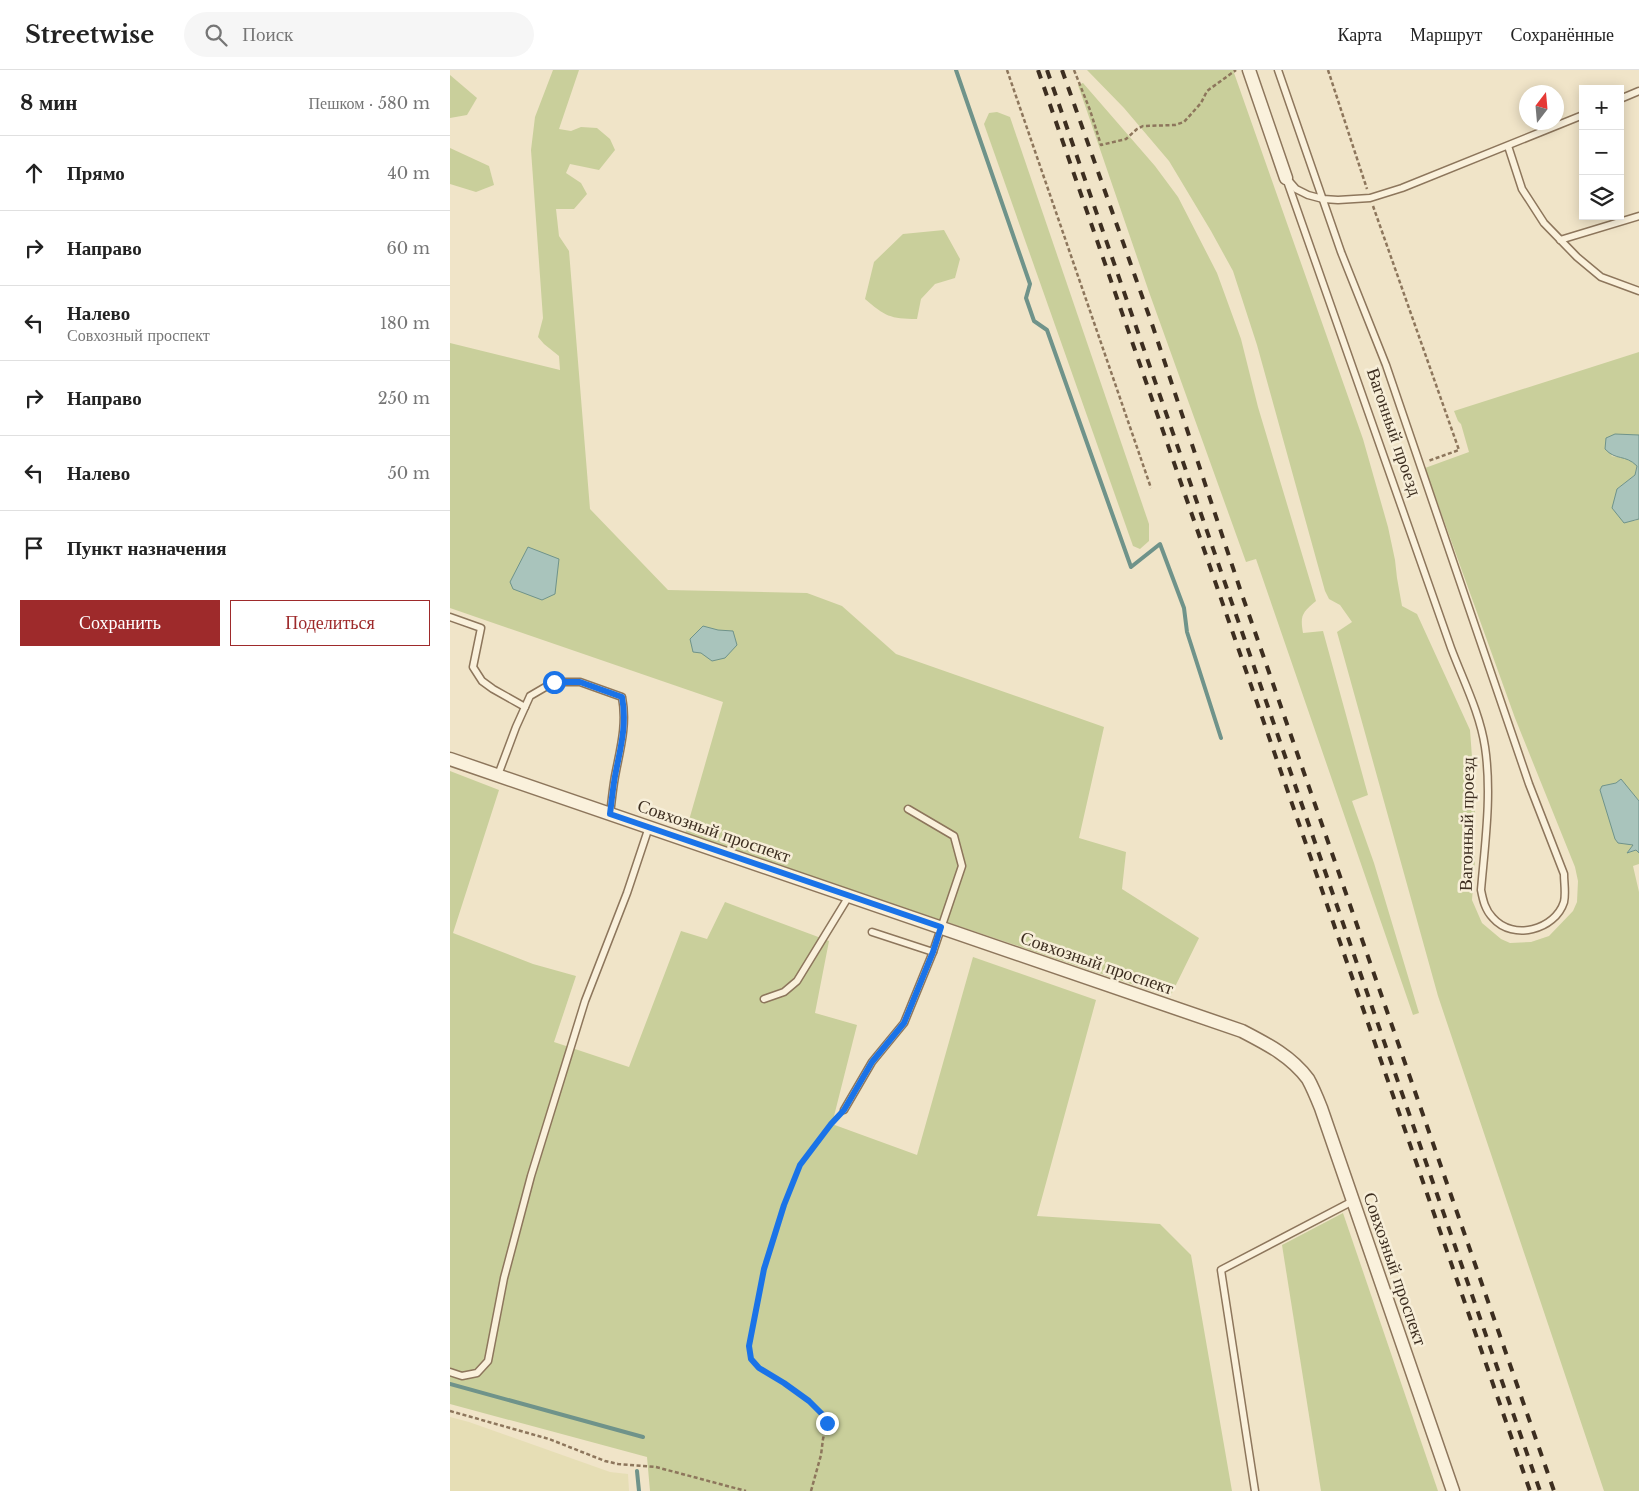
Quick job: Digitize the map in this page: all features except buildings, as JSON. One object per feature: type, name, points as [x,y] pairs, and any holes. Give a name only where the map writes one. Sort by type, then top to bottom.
[{"type":"street","name":"Вагонный проезд","points":[[1249,70],[1286,178]]},
{"type":"street","name":"Совхозный проспект","points":[[450,759],[1242,1031],[1269,1044],[1292,1061],[1308,1080],[1321,1108],[1453,1491]]},
{"type":"lane","name":"Вагонный проезд","points":[[1278,70],[1341,252],[1386,365],[1529,784],[1564,874],[1565,890],[1560,909],[1544,925],[1532,930],[1521,931],[1507,927],[1494,919],[1484,905],[1482,890],[1488,768],[1480,724],[1451,648],[1286,178]]},
{"type":"lane","points":[[1624,97],[1639,91]]},
{"type":"lane","points":[[1286,178],[1296,189],[1323,199],[1370,198],[1402,188],[1579,117]]},
{"type":"lane","points":[[1508,146],[1522,189],[1544,223],[1577,257],[1602,278],[1639,291]]},
{"type":"lane","points":[[1560,240],[1639,216]]},
{"type":"lane","points":[[450,617],[481,628],[473,667],[482,681],[526,707]]},
{"type":"lane","points":[[498,775],[530,696],[554,682],[580,682],[622,697],[625,708],[623,743],[616,772],[610,814]]},
{"type":"lane","points":[[844,1110],[872,1062],[904,1023],[933,952],[962,866],[954,836],[908,809]]},
{"type":"lane","points":[[450,1372],[462,1376],[477,1373],[488,1362],[504,1278],[531,1176],[585,1001],[627,894],[649,827]]},
{"type":"lane","points":[[764,999],[784,992],[797,981],[849,896]]},
{"type":"lane","points":[[872,932],[933,952]]},
{"type":"lane","points":[[1255,1491],[1221,1270],[1353,1201]]},
{"type":"path","points":[[1007,70],[1151,488]]},
{"type":"path","points":[[1074,70],[1090,110],[1101,145],[1126,139],[1137,128],[1143,126],[1175,125],[1184,122],[1201,103],[1207,91],[1237,70]]},
{"type":"path","points":[[1328,70],[1370,198],[1459,450],[1419,463]]},
{"type":"path","points":[[811,1491],[821,1455],[827,1423],[825,1417],[809,1401],[759,1368],[751,1359],[749,1346],[764,1269],[784,1205],[800,1165],[844,1110]]},
{"type":"path","points":[[450,1411],[542,1437],[605,1461],[656,1467],[746,1491]]},
{"type":"shaded area","points":[[450,1417],[610,1472],[628,1474],[629,1491],[450,1491]]},
{"type":"green space","points":[[553,70],[579,70],[559,129],[571,131],[581,127],[597,128],[610,139],[615,150],[599,170],[570,164],[566,173],[581,183],[587,194],[574,209],[556,209],[559,236],[569,251],[590,509],[668,590],[807,593],[842,606],[896,654],[1104,727],[1079,838],[1126,852],[1122,889],[1199,938],[1170,997],[685,834],[723,702],[450,608],[450,343],[560,370],[559,356],[538,337],[543,318],[531,150],[535,117]]},
{"type":"green space","points":[[1087,70],[1233,70],[1363,439],[1388,527],[1402,606],[1417,614],[1470,730],[1475,798],[1475,860],[1472,900],[1482,923],[1501,939],[1510,943],[1531,942],[1549,936],[1573,911],[1577,902],[1578,881],[1575,867],[1515,718],[1425,468],[1469,452],[1461,424],[1454,411],[1639,352],[1639,435],[1636,435],[1611,456],[1630,459],[1637,465],[1635,475],[1617,489],[1634,521],[1639,519],[1639,801],[1621,780],[1603,786],[1623,844],[1633,845],[1627,853],[1636,850],[1639,853],[1639,864],[1633,866],[1639,892],[1639,1491],[1604,1491],[1438,996],[1337,632],[1352,622],[1340,605],[1329,599],[1325,591],[1257,345],[1233,271],[1169,161],[1124,108]]},
{"type":"green space","points":[[450,75],[477,98],[467,115],[450,118]]},
{"type":"green space","points":[[1083,83],[1155,166],[1178,197],[1217,273],[1241,339],[1258,407],[1316,601],[1303,615],[1303,633],[1323,631],[1368,795],[1352,801],[1374,863],[1419,1013],[1413,1015],[1256,559],[1246,562],[1149,292],[1078,85]]},
{"type":"green space","points":[[997,112],[1010,117],[1149,524],[1149,541],[1140,549],[1133,546],[984,124],[989,113]]},
{"type":"green space","points":[[450,148],[489,166],[494,185],[476,192],[450,184]]},
{"type":"green space","points":[[944,230],[960,259],[955,278],[935,284],[921,299],[917,319],[888,315],[865,299],[874,262],[903,234]]},
{"type":"green space","points":[[450,771],[499,790],[453,933],[533,964],[576,976],[554,1042],[629,1067],[681,931],[707,939],[725,902],[829,941],[815,1013],[857,1025],[832,1124],[917,1155],[973,957],[1096,1000],[1037,1216],[1160,1224],[1191,1255],[1232,1491],[650,1491],[647,1457],[450,1404]]},
{"type":"green space","points":[[1343,1213],[1438,1491],[1321,1491],[1282,1245]]},
{"type":"water","points":[[1615,434],[1639,435],[1639,519],[1624,523],[1612,508],[1617,489],[1635,475],[1637,466],[1633,462],[1609,453],[1605,449],[1606,438]]},
{"type":"water","points":[[528,547],[559,559],[555,594],[542,600],[513,589],[510,582]]},
{"type":"water","points":[[703,626],[733,631],[737,645],[725,658],[712,661],[701,653],[693,652],[690,639]]},
{"type":"water","points":[[1621,779],[1639,801],[1639,853],[1636,850],[1627,853],[1633,845],[1618,843],[1615,839],[1600,790],[1602,786],[1616,783]]},
{"type":"waterway","points":[[956,70],[1030,284],[1026,298],[1034,321],[1047,330],[1131,567],[1160,544],[1184,608],[1187,632],[1221,738]]},
{"type":"waterway","points":[[450,1384],[643,1437]]},
{"type":"waterway","points":[[637,1471],[639,1491]]},
{"type":"railway","points":[[1038,70],[1530,1491]]},
{"type":"railway","points":[[1047,70],[1540,1491]]},
{"type":"railway","points":[[1062,70],[1153,327],[1240,589],[1554,1491]]},
{"type":"route","points":[[554,682],[580,682],[622,697],[625,708],[623,743],[616,772],[610,814],[941,927],[933,952],[904,1023],[872,1062],[844,1110],[800,1165],[784,1205],[764,1269],[749,1346],[751,1359],[759,1368],[809,1401],[825,1417],[827,1423]]}]
